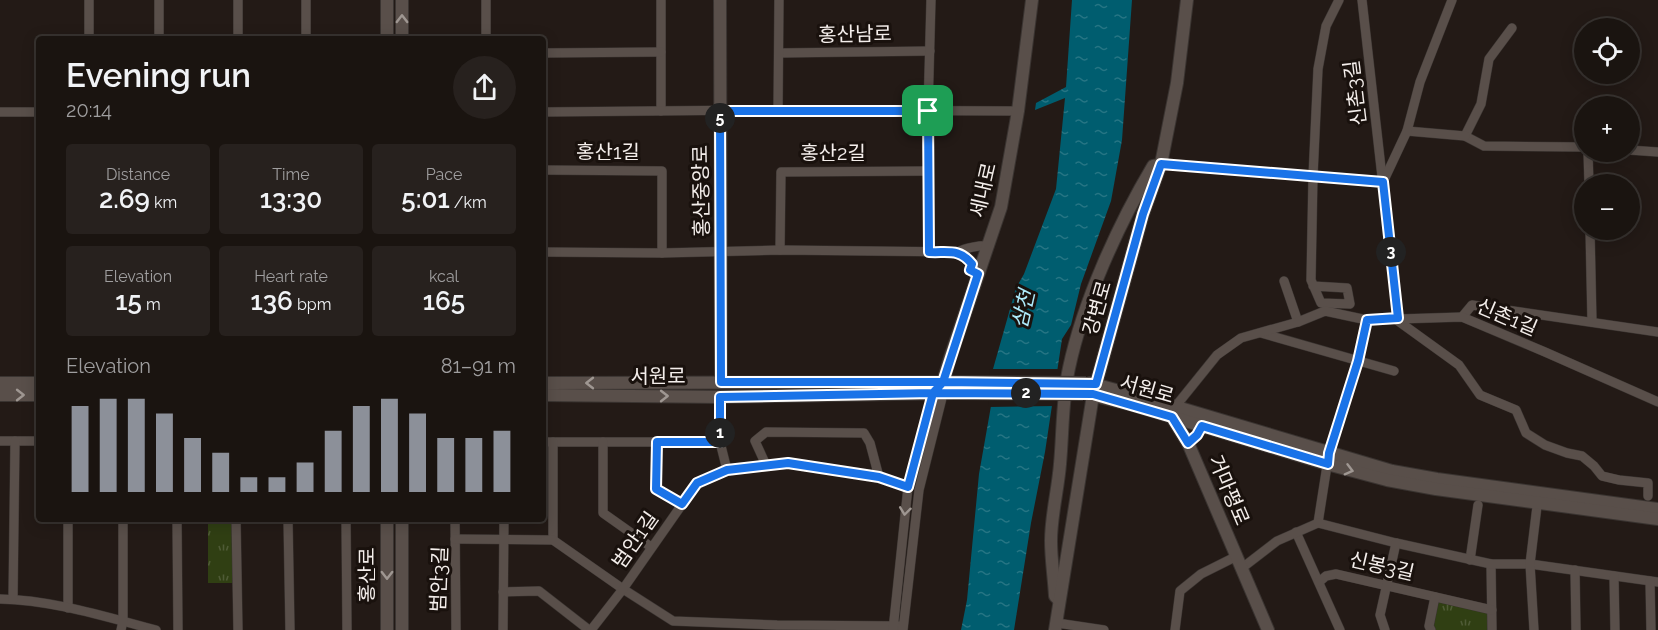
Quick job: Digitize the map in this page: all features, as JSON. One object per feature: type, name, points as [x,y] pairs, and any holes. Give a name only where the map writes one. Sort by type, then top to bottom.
[{"type":"street","points":[[89,0],[89,36]]},
{"type":"street","points":[[159,0],[159,36]]},
{"type":"street","points":[[238,0],[238,36]]},
{"type":"street","points":[[306,0],[306,36]]},
{"type":"street","points":[[387,0],[387,36]]},
{"type":"street","points":[[402,0],[402,36]]},
{"type":"street","points":[[486,0],[486,36]]},
{"type":"street","name":"홍산중앙로","points":[[720,0],[721,382]]},
{"type":"street","points":[[778,111],[779,0]]},
{"type":"street","points":[[929,252],[928,111],[931,0]]},
{"type":"street","name":"세내로","points":[[898,628],[920,490],[978,274],[1001,207],[1018,111],[1032,0]]},
{"type":"street","name":"강변로","points":[[1056,626],[1089,389],[1143,214],[1161,164],[1177,83],[1187,0]]},
{"type":"street","name":"신촌3길","points":[[1313,286],[1311,280],[1313,176],[1318,69],[1326,26],[1339,0]]},
{"type":"street","name":"신촌3길","points":[[1362,0],[1396,318]]},
{"type":"street","points":[[1060,602],[1055,596],[1051,541],[1068,369],[1090,296],[1153,166],[1161,164],[1383,182],[1407,131],[1420,82],[1449,1]]},
{"type":"street","points":[[661,4],[661,111]]},
{"type":"street","points":[[1465,136],[1481,104],[1489,59],[1512,28]]},
{"type":"street","name":"홍산남로","points":[[780,53],[930,51]]},
{"type":"street","points":[[546,53],[661,52]]},
{"type":"street","points":[[546,112],[1018,111]]},
{"type":"street","points":[[0,112],[36,112]]},
{"type":"street","points":[[1407,131],[1465,136],[1484,146],[1574,147]]},
{"type":"street","points":[[1640,151],[1658,152]]},
{"type":"street","name":"홍산1길","points":[[546,170],[662,171],[662,253]]},
{"type":"street","name":"홍산2길","points":[[780,250],[781,172],[929,171]]},
{"type":"street","points":[[1590,240],[1592,322]]},
{"type":"street","points":[[546,252],[662,253],[780,250],[958,252],[981,245],[988,246]]},
{"type":"street","points":[[958,252],[972,264],[970,270],[978,274]]},
{"type":"street","points":[[1284,281],[1298,322]]},
{"type":"street","points":[[1350,304],[1321,303],[1313,286],[1347,288],[1354,317]]},
{"type":"street","points":[[1462,317],[1472,305],[1658,332]]},
{"type":"street","name":"신촌1길","points":[[1173,412],[1217,355],[1240,338],[1298,322],[1325,311],[1367,320],[1462,317],[1658,402]]},
{"type":"street","points":[[1396,318],[1459,365],[1480,395],[1516,410],[1526,433],[1545,445],[1582,456],[1602,476],[1648,483],[1648,496]]},
{"type":"street","points":[[1239,562],[1277,541],[1318,523],[1328,458],[1358,361],[1367,320]]},
{"type":"street","points":[[1261,333],[1394,371]]},
{"type":"street","name":"서원로","points":[[546,383],[721,382],[946,389],[1089,389],[1328,458]]},
{"type":"street","points":[[0,385],[36,383]]},
{"type":"street","points":[[0,385],[36,394]]},
{"type":"street","name":"세내로","points":[[898,628],[908,487],[946,389]]},
{"type":"street","name":"서원로","points":[[546,395],[720,397],[946,389]]},
{"type":"street","points":[[720,397],[720,442],[727,470]]},
{"type":"street","name":"서원로","points":[[1173,412],[1202,426],[1328,458],[1658,519]]},
{"type":"street","name":"거마평로","points":[[1173,412],[1268,630]]},
{"type":"street","points":[[1188,443],[1197,435],[1202,426]]},
{"type":"street","points":[[766,465],[755,441],[765,432],[864,433],[870,443],[879,477]]},
{"type":"street","points":[[0,441],[36,441]]},
{"type":"street","points":[[13,599],[15,441]]},
{"type":"street","points":[[623,589],[553,540],[548,442],[720,442]]},
{"type":"street","points":[[603,442],[603,513],[651,547]]},
{"type":"street","points":[[657,442],[656,489],[682,504]]},
{"type":"street","name":"범안1길","points":[[503,591],[539,591],[590,630],[623,589],[697,483],[727,470],[788,463],[879,477],[908,487]]},
{"type":"street","points":[[1534,630],[1530,564],[1538,498]]},
{"type":"street","name":"서원로","points":[[1538,498],[1658,509]]},
{"type":"street","points":[[1470,560],[1478,505]]},
{"type":"street","points":[[68,522],[68,608]]},
{"type":"street","points":[[122,626],[123,522]]},
{"type":"street","points":[[177,522],[178,630]]},
{"type":"street","points":[[236,522],[238,630]]},
{"type":"street","points":[[288,522],[290,630]]},
{"type":"street","points":[[346,522],[347,630]]},
{"type":"street","name":"홍산로","points":[[387,522],[387,630]]},
{"type":"street","name":"홍산로","points":[[402,522],[402,630]]},
{"type":"street","points":[[455,522],[455,539]]},
{"type":"street","points":[[503,630],[504,522]]},
{"type":"street","name":"신봉3길","points":[[1318,523],[1491,564],[1530,564],[1654,582],[1651,630]]},
{"type":"street","points":[[1296,532],[1340,630]]},
{"type":"street","name":"범안3길","points":[[456,630],[455,539],[553,540]]},
{"type":"street","points":[[1385,630],[1380,615],[1396,543]]},
{"type":"street","name":"거마평로","points":[[1175,630],[1180,591],[1201,574],[1239,562]]},
{"type":"street","points":[[1491,564],[1492,630]]},
{"type":"street","points":[[1575,570],[1576,630]]},
{"type":"street","name":"신봉3길","points":[[1319,582],[1326,576],[1336,574],[1492,610]]},
{"type":"street","points":[[1614,576],[1615,630]]},
{"type":"street","name":"범안1길","points":[[623,589],[673,621],[898,628]]},
{"type":"street","points":[[1431,630],[1429,626],[1435,597]]},
{"type":"street","points":[[0,599],[68,608],[122,626],[156,630]]},
{"type":"street","points":[[1056,626],[1104,630]]},
{"type":"green space","points":[[208,522],[232,522],[232,583],[208,583]]},
{"type":"green space","points":[[1435,597],[1492,610],[1492,630],[1431,630]]},
{"type":"water","name":"삼천","points":[[1072,0],[1132,0],[1122,140],[1111,201],[1081,284],[1071,325],[1062,339],[1014,630],[961,630],[967,600],[979,474],[991,406],[993,369],[1016,288],[1024,274],[1056,189],[1065,98],[1035,110],[1036,103],[1066,87]]},
{"type":"pier","points":[[990,369],[1061,369],[1055,406],[988,407]]},
{"type":"route","points":[[928,111],[720,111],[721,382],[943,382],[1096,384],[1143,214],[1161,164],[1383,182],[1398,318],[1367,320],[1358,361],[1329,453],[1328,464],[1202,426],[1197,435],[1188,443],[1172,417],[1093,394],[933,393],[908,487],[879,477],[788,463],[727,470],[697,483],[682,504],[656,489],[657,442],[720,442],[720,397],[933,393],[943,382],[978,274],[970,270],[972,264],[958,252],[929,252],[928,111]]}]
